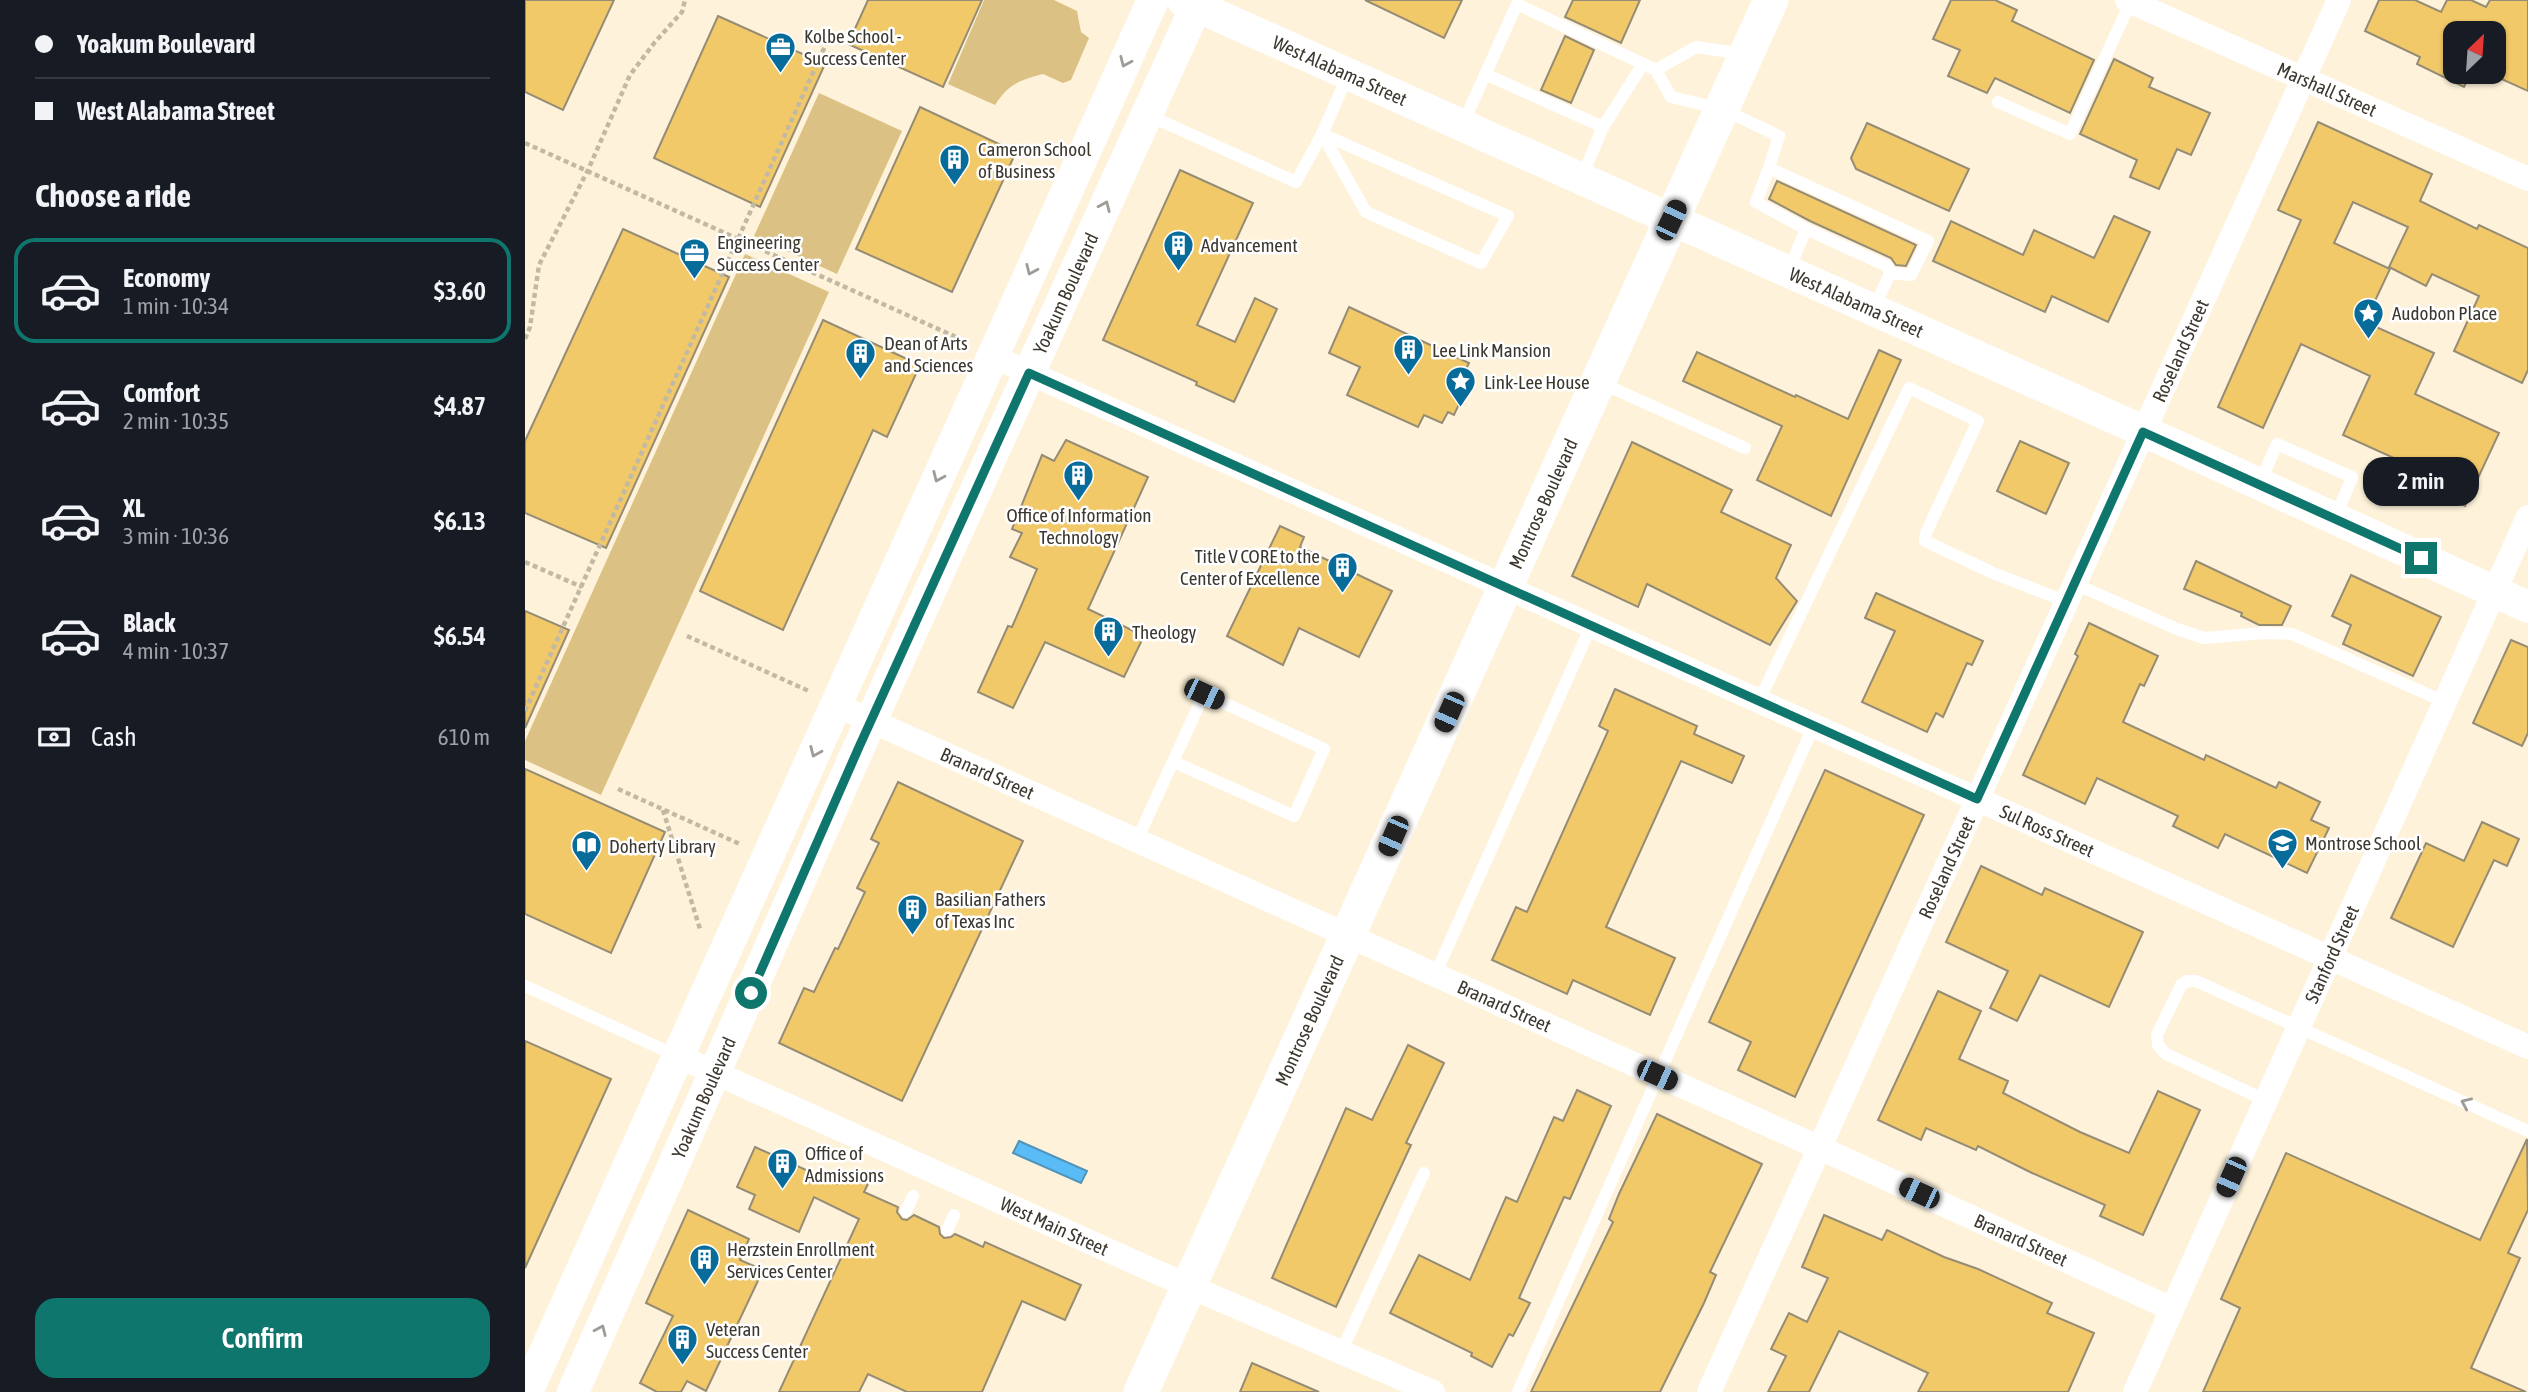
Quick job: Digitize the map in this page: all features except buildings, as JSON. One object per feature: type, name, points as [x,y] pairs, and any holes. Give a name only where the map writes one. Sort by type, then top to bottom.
[{"type":"main road","name":"Montrose Boulevard","points":[[1141,1392],[1771,0]]},
{"type":"street","points":[[527,1392],[1153,0]]},
{"type":"street","name":"Roseland Street","points":[[1709,1392],[2339,0]]},
{"type":"street","name":"Marshall Street","points":[[2129,1],[2528,179]]},
{"type":"street","name":"West Alabama Street","points":[[1193,2],[2528,607]]},
{"type":"street","name":"Yoakum Boulevard","points":[[573,1392],[871,721],[1147,115],[1193,2]]},
{"type":"street","name":"Sul Ross Street","points":[[992,356],[2528,1046]]},
{"type":"street","name":"Stanford Street","points":[[2134,1392],[2528,517]]},
{"type":"street","name":"Branard Street","points":[[836,705],[2172,1309]]},
{"type":"street","name":"West Main Street","points":[[678,1056],[1433,1392]]},
{"type":"lane","points":[[1998,102],[2070,134],[2129,1]]},
{"type":"lane","points":[[1462,126],[1517,4],[1656,70],[1671,97],[1722,109],[1779,136],[1756,202],[1806,229],[1887,266],[1890,272]]},
{"type":"lane","points":[[1656,70],[1696,47],[1746,54]]},
{"type":"lane","points":[[1581,180],[1603,127],[1643,64]]},
{"type":"lane","points":[[1147,115],[1296,182],[1322,134],[1348,74]]},
{"type":"lane","points":[[1485,74],[1603,127]]},
{"type":"lane","points":[[1322,134],[1508,216],[1481,263],[1366,212],[1322,134]]},
{"type":"lane","points":[[1769,168],[1928,241],[1911,275],[1890,272]]},
{"type":"lane","points":[[1788,272],[1806,229]]},
{"type":"lane","points":[[1873,311],[1890,272]]},
{"type":"lane","points":[[1599,382],[1745,448]]},
{"type":"lane","points":[[1759,701],[1909,388],[1978,421],[1926,533],[1925,541],[1993,573],[2071,593],[2204,638],[2264,633],[2292,634],[2445,702]]},
{"type":"lane","points":[[2259,485],[2277,444],[2352,477],[2335,519]]},
{"type":"lane","points":[[1435,975],[1591,625]]},
{"type":"lane","points":[[1137,840],[1204,694],[1324,749],[1294,816],[1174,762]]},
{"type":"lane","points":[[1518,1392],[1814,725]]},
{"type":"lane","points":[[2265,1100],[2166,1054],[2158,1045],[2157,1035],[2181,985],[2187,981],[2196,981],[2528,1131]]},
{"type":"lane","points":[[525,986],[678,1056]]},
{"type":"lane","points":[[1341,1352],[1424,1173]]},
{"type":"lane","points":[[906,1211],[913,1196]]},
{"type":"lane","points":[[947,1230],[954,1215]]},
{"type":"path","points":[[525,339],[530,327],[539,265],[587,170],[630,75],[655,41],[682,12],[685,0]]},
{"type":"path","points":[[525,711],[826,44]]},
{"type":"path","points":[[525,143],[956,337]]},
{"type":"path","points":[[525,562],[582,587]]},
{"type":"path","points":[[688,636],[809,690],[836,705]]},
{"type":"path","points":[[618,789],[768,857]]},
{"type":"path","points":[[663,810],[700,929]]},
{"type":"shaded area","points":[[984,0],[1054,0],[1077,11],[1081,32],[1089,38],[1071,80],[1063,83],[1043,74],[1028,78],[1010,88],[995,105],[948,84]]},
{"type":"shaded area","points":[[819,93],[902,131],[837,274],[754,236]]},
{"type":"shaded area","points":[[745,254],[829,292],[601,795],[525,760],[525,741]]},
{"type":"water","points":[[1019,1141],[1087,1171],[1081,1183],[1013,1153]]},
{"type":"place","name":"Kolbe School - Success Center","points":[[781,74]]},
{"type":"place","name":"Cameron School of Business","points":[[955,187]]},
{"type":"place","name":"Advancement","points":[[1178,272]]},
{"type":"place","name":"Engineering Success Center","points":[[694,280]]},
{"type":"place","name":"Audobon Place","points":[[2369,340]]},
{"type":"place","name":"Lee Link Mansion","points":[[1409,377]]},
{"type":"place","name":"Dean of Arts and Sciences","points":[[861,381]]},
{"type":"place","name":"Link-Lee House","points":[[1461,409]]},
{"type":"place","name":"Office of Information Technology","points":[[1079,503]]},
{"type":"place","name":"Title V CORE to the Center of Excellence","points":[[1343,594]]},
{"type":"place","name":"Theology","points":[[1109,659]]},
{"type":"place","name":"Montrose School","points":[[2282,870]]},
{"type":"place","name":"Doherty Library","points":[[586,873]]},
{"type":"place","name":"Basilian Fathers of Texas Inc","points":[[912,937]]},
{"type":"place","name":"Office of Admissions","points":[[782,1191]]},
{"type":"place","name":"Herzstein Enrollment Services Center","points":[[704,1287]]},
{"type":"place","name":"Veteran Success Center","points":[[683,1367]]},
{"type":"route","points":[[751,993],[859,747],[1029,373],[1977,799],[2143,432],[2421,558]]}]
